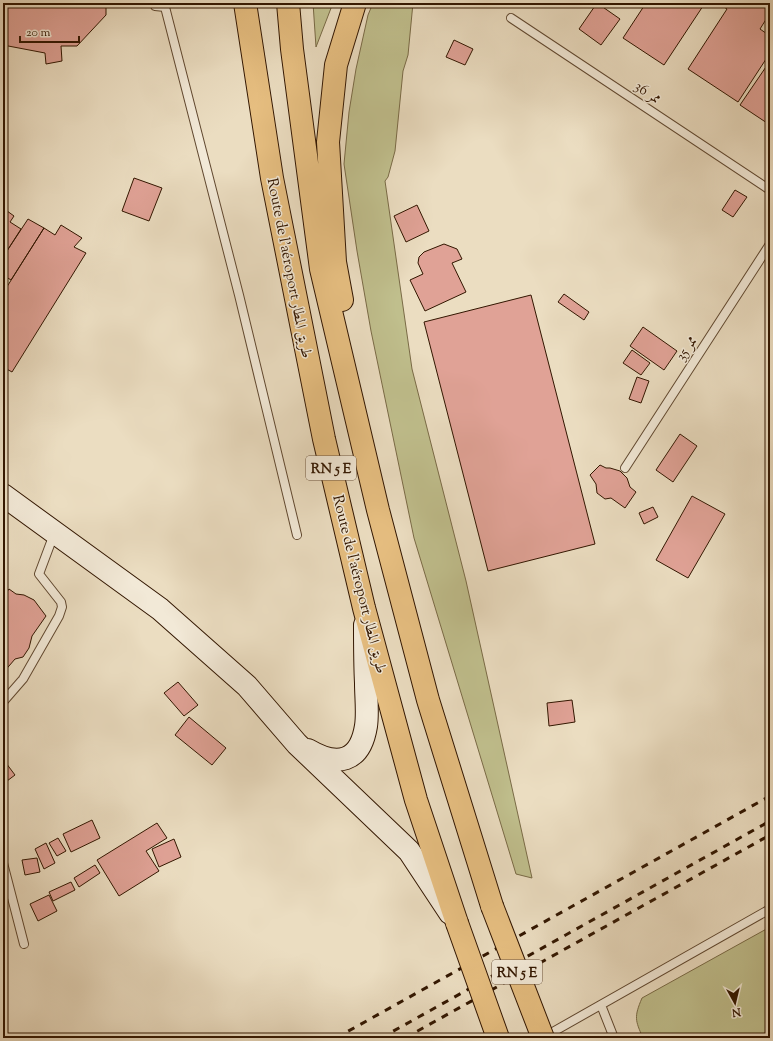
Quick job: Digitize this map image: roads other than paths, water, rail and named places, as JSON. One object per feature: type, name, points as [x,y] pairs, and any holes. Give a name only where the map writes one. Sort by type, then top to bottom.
[{"type":"highway","name":"Route de l'aéroport طريق المطار","points":[[245,3],[277,201],[324,439],[364,608],[416,800],[457,923]]},
{"type":"highway","name":"Route de l'aéroport طريق المطار","points":[[288,3],[292,49],[321,269],[378,510],[428,700],[492,906],[542,1038]]},
{"type":"highway","points":[[355,3],[336,65],[328,142],[336,262],[378,510]]},
{"type":"highway","name":"RN 5 E","points":[[457,923],[498,1038]]},
{"type":"main road","points":[[3,495],[160,609],[247,686],[297,744],[409,851],[457,923]]},
{"type":"main road","points":[[297,744],[316,755],[330,760],[341,761],[352,756],[361,744],[366,726],[364,608]]},
{"type":"lane","points":[[154,3],[155,6],[165,7],[239,295],[297,536]]},
{"type":"lane","name":"ممر 36","points":[[511,18],[770,190]]},
{"type":"lane","name":"ممر 35","points":[[624,468],[770,244]]},
{"type":"lane","points":[[3,702],[23,679],[61,611],[61,602],[39,574],[55,532]]},
{"type":"lane","points":[[3,863],[24,944]]},
{"type":"lane","points":[[542,1038],[770,909]]},
{"type":"lane","points":[[601,1005],[614,1038]]},
{"type":"railway","points":[[336,1038],[770,796]]},
{"type":"railway","points":[[381,1038],[770,821]]},
{"type":"railway","points":[[405,1038],[770,835]]}]
